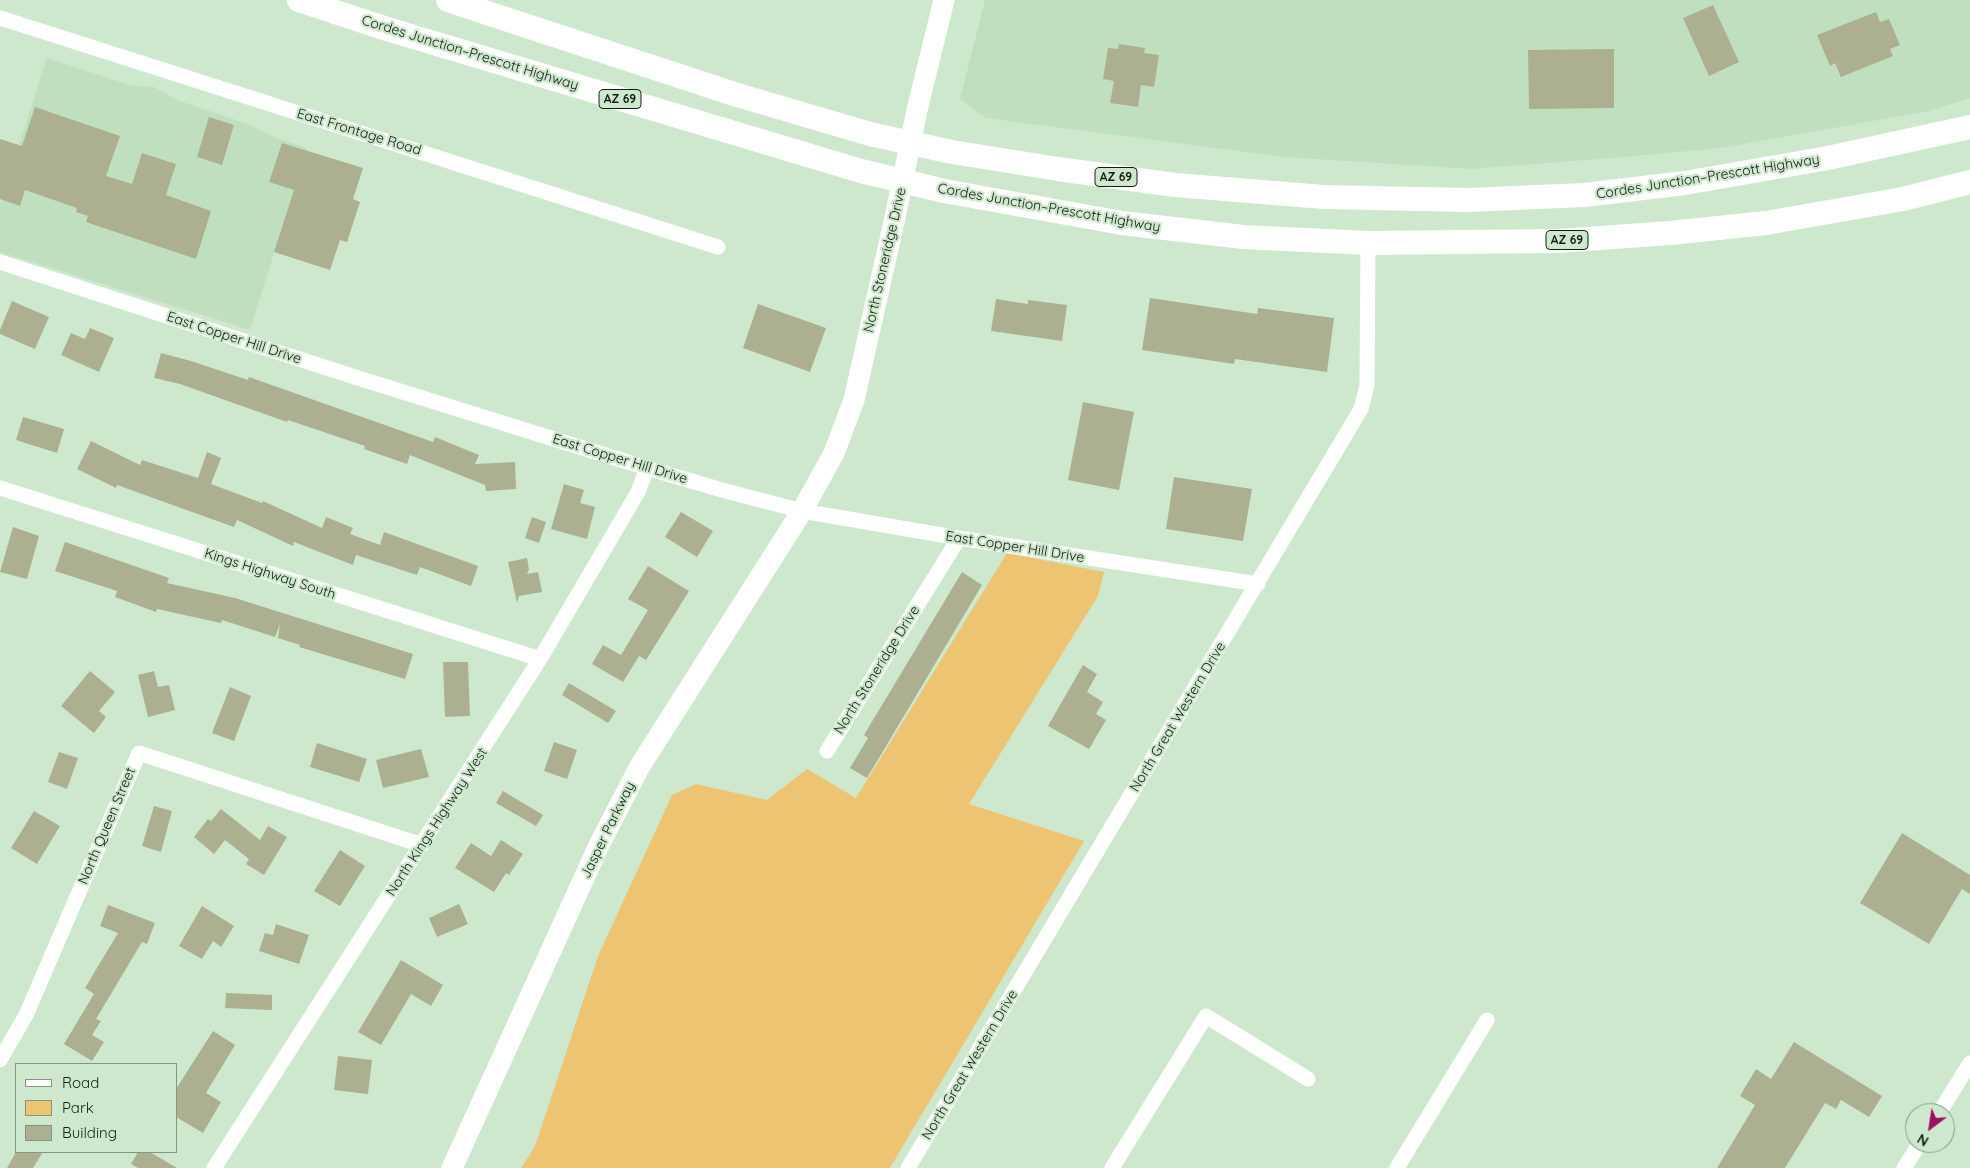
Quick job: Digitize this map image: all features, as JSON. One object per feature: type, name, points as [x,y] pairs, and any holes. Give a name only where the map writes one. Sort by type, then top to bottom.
[{"type":"main road","name":"Cordes Junction–Prescott Highway","points":[[299,0],[387,29],[852,168],[903,181],[963,195],[1122,223],[1243,237],[1368,244],[1558,241],[1670,233],[1786,219],[1903,199],[1970,182]]},
{"type":"main road","name":"Cordes Junction–Prescott Highway","points":[[448,0],[734,94],[870,134],[910,143],[1058,169],[1175,185],[1324,197],[1468,200],[1584,195],[1685,183],[1828,158],[1970,127]]},
{"type":"main road","name":"North Stoneridge Drive","points":[[802,511],[834,453],[854,400],[910,143],[944,0]]},
{"type":"main road","name":"Jasper Parkway","points":[[452,1168],[600,843],[640,766],[802,511]]},
{"type":"street","name":"East Frontage Road","points":[[0,18],[718,247]]},
{"type":"street","name":"North Great Western Drive","points":[[908,1168],[1361,409],[1367,385],[1368,244]]},
{"type":"street","name":"East Copper Hill Drive","points":[[0,262],[349,375],[646,468],[802,511],[959,538],[1258,584]]},
{"type":"street","name":"North Kings Highway West","points":[[214,1168],[540,660],[638,492],[646,468]]},
{"type":"street","name":"Kings Highway South","points":[[0,488],[540,660]]},
{"type":"street","name":"North Stoneridge Drive","points":[[827,751],[959,538]]},
{"type":"street","name":"North Queen Street","points":[[0,1060],[26,1015],[139,753],[422,845]]},
{"type":"street","points":[[1112,1168],[1206,1016],[1308,1079]]},
{"type":"street","points":[[1397,1168],[1487,1020]]},
{"type":"street","points":[[1944,1103],[1970,1063]]},
{"type":"street","points":[[1904,1168],[1914,1153]]},
{"type":"shaded area","points":[[985,0],[1970,0],[1970,98],[1929,111],[1721,148],[1624,157],[1471,169],[1284,157],[986,118],[960,99]]},
{"type":"shaded area","points":[[47,58],[133,86],[154,87],[177,100],[251,125],[274,137],[307,148],[250,330],[0,252],[0,205]]},
{"type":"green space","points":[[1007,553],[1104,572],[1098,596],[969,804],[1084,841],[890,1168],[521,1168],[535,1146],[598,956],[672,795],[696,784],[767,800],[807,769],[856,798]]},
{"type":"building","points":[[1713,5],[1739,62],[1709,76],[1683,18]]},
{"type":"building","points":[[1876,12],[1880,22],[1889,19],[1900,45],[1890,49],[1893,56],[1841,77],[1835,63],[1830,66],[1817,35]]},
{"type":"building","points":[[1119,44],[1145,48],[1144,53],[1159,55],[1154,87],[1141,85],[1138,107],[1110,103],[1114,81],[1103,79],[1108,48],[1118,49]]},
{"type":"building","points":[[1614,49],[1614,108],[1529,109],[1528,50]]},
{"type":"building","points":[[35,107],[120,136],[106,176],[132,184],[142,153],[176,164],[166,195],[211,211],[196,259],[86,222],[88,216],[76,212],[77,208],[25,190],[20,206],[0,199],[0,139],[22,146]]},
{"type":"building","points":[[209,117],[234,125],[222,165],[197,157]]},
{"type":"building","points":[[282,143],[363,168],[353,199],[360,202],[347,242],[340,240],[330,270],[274,252],[294,190],[269,182]]},
{"type":"building","points":[[1150,298],[1257,314],[1258,308],[1334,318],[1327,372],[1235,359],[1234,364],[1142,350]]},
{"type":"building","points":[[996,299],[1028,304],[1028,300],[1067,305],[1062,341],[991,331]]},
{"type":"building","points":[[12,301],[49,317],[35,349],[0,334]]},
{"type":"building","points":[[758,304],[826,328],[810,372],[743,348]]},
{"type":"building","points":[[90,328],[114,338],[99,372],[61,355],[71,333],[85,339]]},
{"type":"building","points":[[161,353],[248,380],[249,377],[433,442],[435,437],[479,455],[475,464],[515,462],[516,489],[486,491],[485,485],[410,455],[407,464],[364,449],[365,446],[288,420],[287,422],[180,384],[154,378]]},
{"type":"building","points":[[1083,402],[1134,412],[1119,490],[1068,480]]},
{"type":"building","points":[[23,417],[64,429],[57,453],[16,440]]},
{"type":"building","points":[[91,441],[140,465],[142,460],[198,478],[207,452],[221,458],[211,484],[262,503],[263,501],[322,528],[326,517],[353,528],[350,534],[380,545],[384,532],[478,566],[471,586],[420,567],[417,575],[356,555],[353,565],[294,542],[293,546],[237,520],[234,527],[117,485],[116,488],[77,469]]},
{"type":"building","points":[[1174,477],[1252,489],[1243,541],[1166,529]]},
{"type":"building","points":[[564,484],[584,490],[580,503],[595,507],[587,539],[551,529]]},
{"type":"building","points":[[681,512],[713,531],[697,557],[665,537]]},
{"type":"building","points":[[532,517],[546,522],[539,543],[525,538]]},
{"type":"building","points":[[13,527],[39,536],[27,579],[0,572]]},
{"type":"building","points":[[65,542],[169,578],[167,583],[235,598],[413,654],[405,679],[299,647],[300,645],[278,638],[280,624],[275,637],[222,620],[221,623],[157,609],[156,612],[115,597],[117,591],[55,571]]},
{"type":"building","points":[[527,558],[529,569],[527,574],[538,572],[542,592],[519,596],[517,603],[508,562]]},
{"type":"building","points":[[648,566],[689,591],[646,660],[639,656],[623,682],[592,664],[603,645],[621,655],[648,610],[628,599]]},
{"type":"building","points":[[962,572],[982,585],[867,778],[850,768],[868,738],[864,735]]},
{"type":"building","points":[[443,662],[468,662],[470,716],[445,717]]},
{"type":"building","points":[[1083,665],[1097,674],[1087,692],[1103,702],[1096,714],[1106,720],[1089,749],[1048,726]]},
{"type":"building","points":[[90,671],[115,692],[99,711],[106,717],[94,733],[61,706]]},
{"type":"building","points":[[154,671],[158,687],[169,685],[175,710],[148,717],[138,675]]},
{"type":"building","points":[[569,683],[616,711],[608,723],[562,695]]},
{"type":"building","points":[[230,687],[251,696],[234,741],[212,733]]},
{"type":"building","points":[[554,742],[577,750],[567,779],[544,771]]},
{"type":"building","points":[[317,743],[367,759],[359,782],[310,767]]},
{"type":"building","points":[[421,749],[429,777],[383,788],[376,760]]},
{"type":"building","points":[[59,752],[78,758],[67,789],[48,782]]},
{"type":"building","points":[[503,791],[543,815],[536,826],[496,803]]},
{"type":"building","points":[[154,806],[172,811],[161,852],[142,846]]},
{"type":"building","points":[[221,809],[260,840],[268,826],[287,837],[264,875],[246,864],[249,859],[225,840],[214,854],[194,837],[208,819],[211,821]]},
{"type":"building","points":[[34,811],[60,826],[37,864],[11,848]]},
{"type":"building","points":[[1902,833],[1970,875],[1970,894],[1962,889],[1929,944],[1860,903]]},
{"type":"building","points":[[501,840],[523,854],[509,875],[506,873],[494,892],[455,868],[471,843],[491,856]]},
{"type":"building","points":[[340,850],[365,866],[340,906],[314,891]]},
{"type":"building","points":[[459,904],[468,924],[437,937],[429,918]]},
{"type":"building","points":[[108,905],[155,923],[147,944],[142,942],[96,1019],[101,1021],[92,1035],[104,1042],[92,1061],[64,1044],[94,994],[85,988],[118,933],[100,926]]},
{"type":"building","points":[[202,906],[234,926],[221,947],[213,941],[202,959],[179,946]]},
{"type":"building","points":[[276,924],[309,935],[299,964],[259,951],[265,933],[273,935]]},
{"type":"building","points":[[401,960],[443,985],[431,1006],[411,994],[381,1045],[358,1032]]},
{"type":"building","points":[[226,993],[272,995],[272,1010],[225,1008]]},
{"type":"building","points":[[213,1031],[235,1045],[206,1093],[221,1102],[203,1133],[178,1118],[178,1086]]},
{"type":"building","points":[[1794,1042],[1882,1096],[1869,1117],[1841,1100],[1836,1109],[1825,1103],[1785,1168],[1717,1168],[1755,1105],[1740,1096],[1756,1069],[1771,1079]]},
{"type":"building","points":[[338,1056],[372,1060],[368,1094],[334,1090]]},
{"type":"building","points":[[15,1153],[42,1153],[33,1168],[7,1168]]},
{"type":"building","points":[[137,1153],[152,1153],[177,1168],[138,1168],[131,1164]]}]
